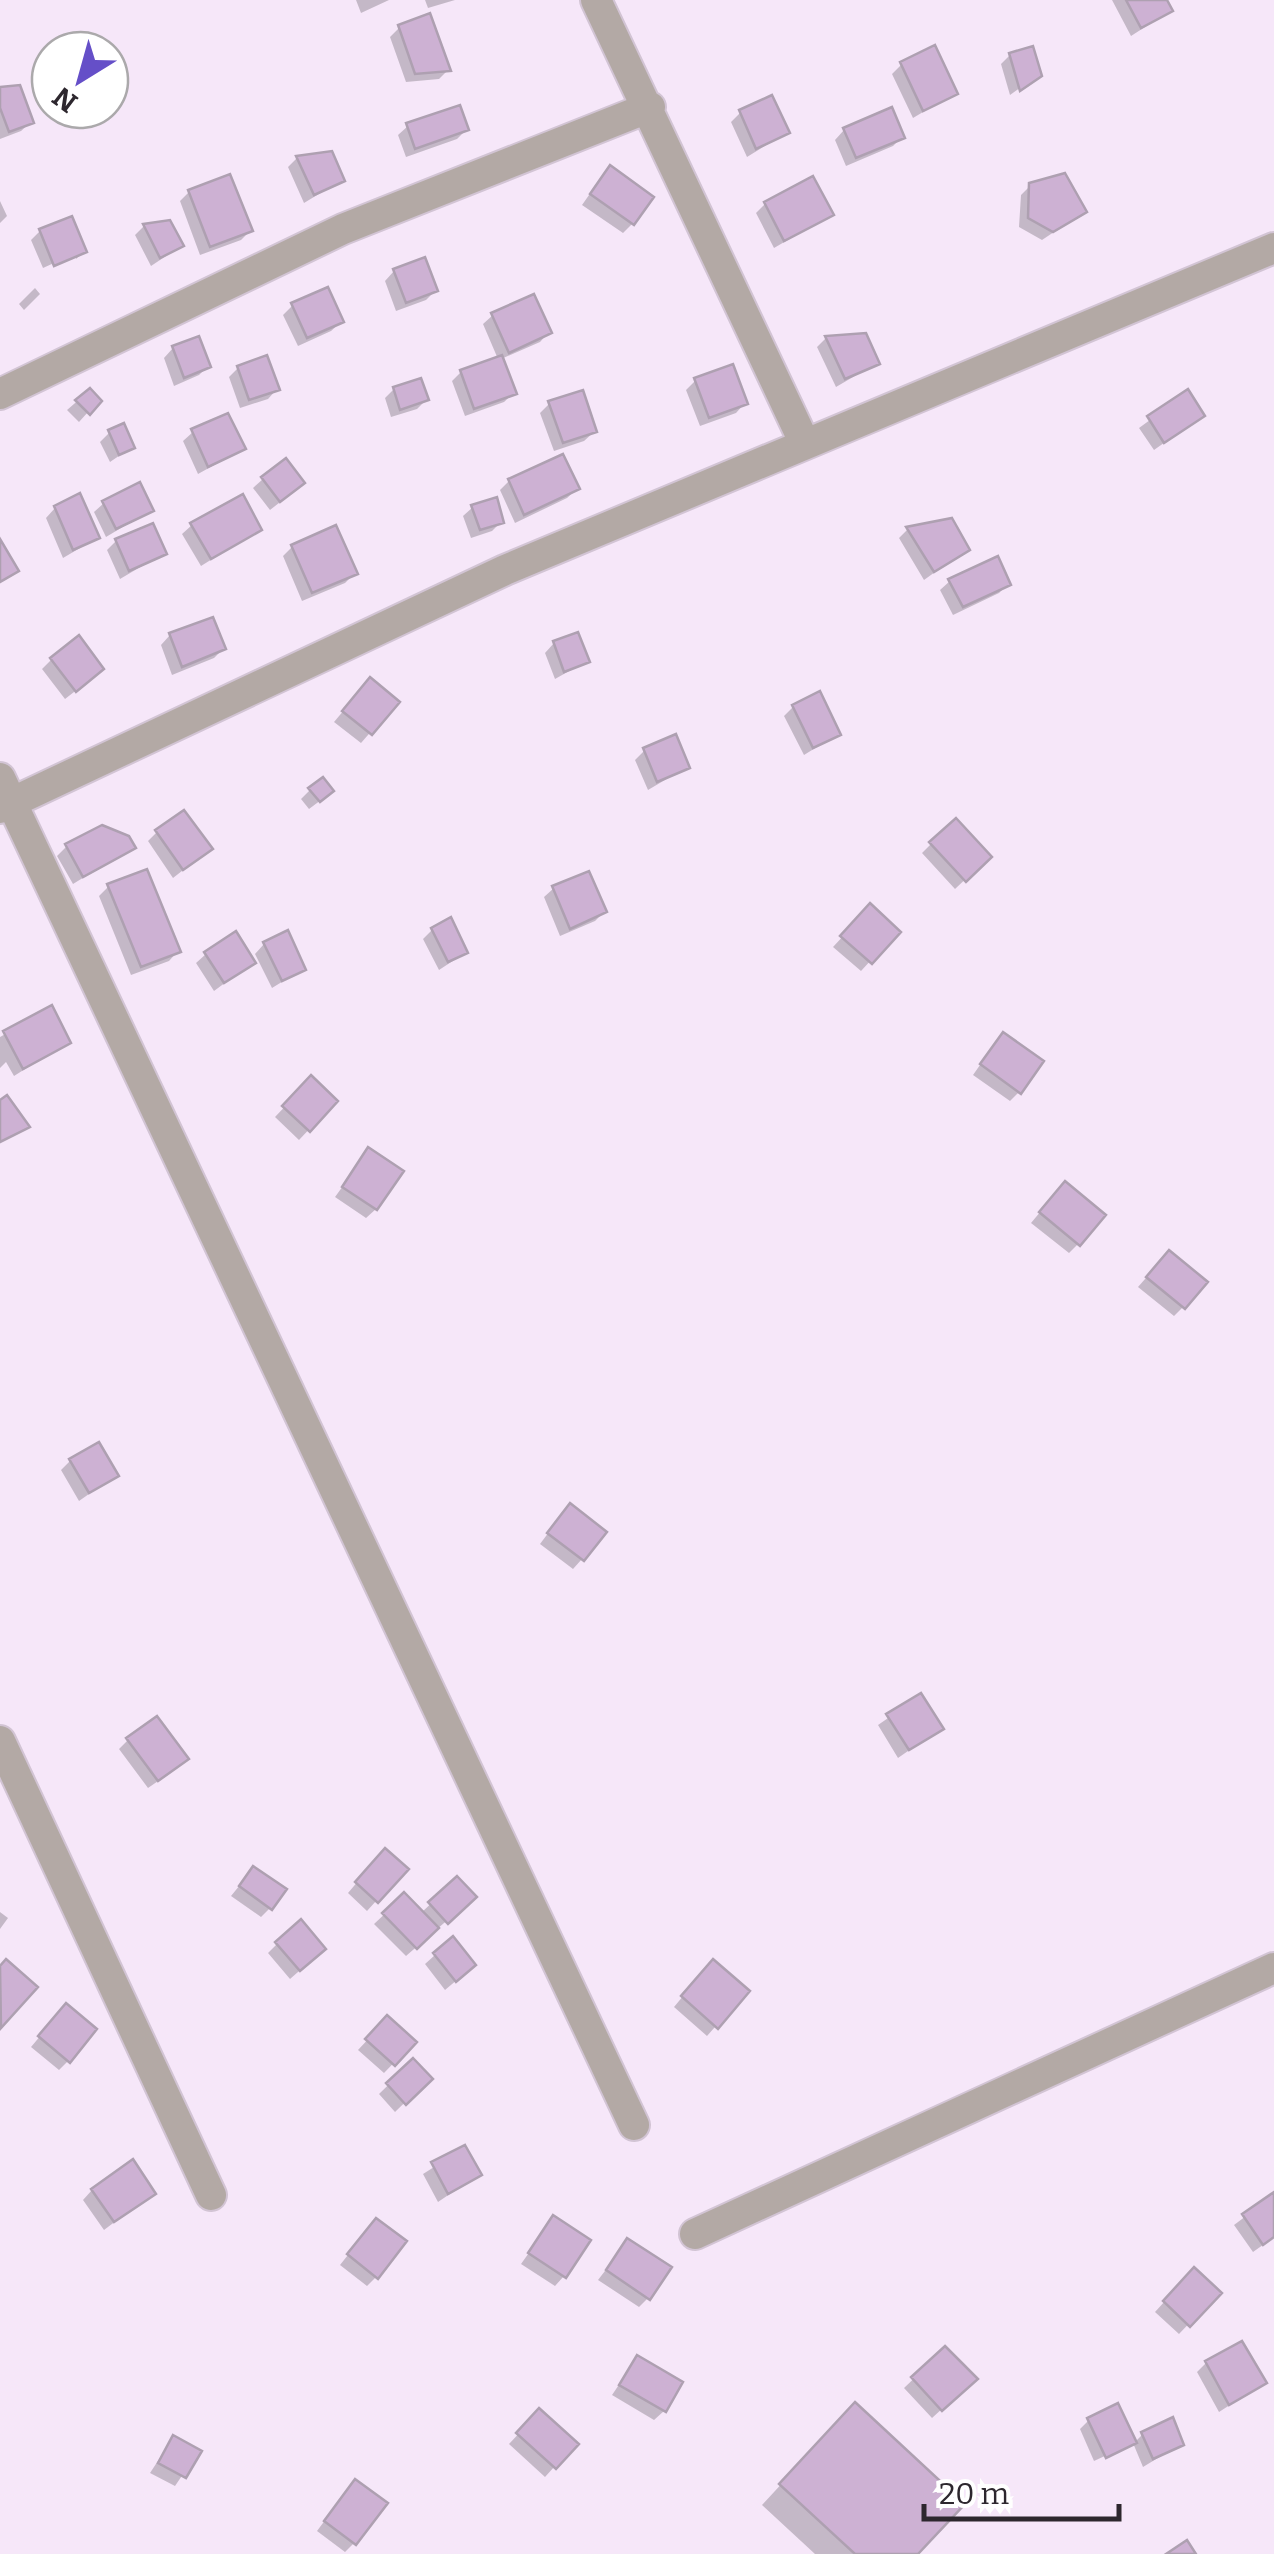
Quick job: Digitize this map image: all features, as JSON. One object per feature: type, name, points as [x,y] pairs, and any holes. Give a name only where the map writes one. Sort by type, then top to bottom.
[{"type":"street","points":[[596,0],[650,107],[805,444]]},
{"type":"street","points":[[0,394],[343,229],[650,107]]},
{"type":"street","points":[[634,2125],[3,797],[504,570],[1274,248]]},
{"type":"street","points":[[0,1741],[211,2194]]},
{"type":"street","points":[[695,2234],[1274,1968]]},
{"type":"building","points":[[1126,0],[1167,0],[1173,11],[1141,28]]},
{"type":"building","points":[[430,13],[451,71],[415,74],[398,25]]},
{"type":"building","points":[[935,45],[958,94],[923,111],[900,62]]},
{"type":"building","points":[[1033,46],[1042,76],[1020,91],[1009,53]]},
{"type":"building","points":[[20,85],[30,112],[30,124],[9,132],[0,108],[0,87]]},
{"type":"building","points":[[772,95],[790,133],[756,149],[739,110]]},
{"type":"building","points":[[460,105],[469,130],[415,149],[406,123]]},
{"type":"building","points":[[892,107],[905,138],[856,158],[843,128]]},
{"type":"building","points":[[332,151],[345,181],[314,195],[296,156]]},
{"type":"building","points":[[610,165],[654,197],[634,225],[590,194]]},
{"type":"building","points":[[1065,173],[1087,212],[1053,232],[1028,218],[1029,183]]},
{"type":"building","points":[[230,174],[253,231],[210,247],[188,190]]},
{"type":"building","points":[[813,176],[834,215],[784,241],[764,202]]},
{"type":"building","points":[[72,216],[87,252],[54,266],[39,229]]},
{"type":"building","points":[[170,220],[184,246],[160,258],[143,224]]},
{"type":"building","points":[[425,257],[438,291],[406,303],[393,269]]},
{"type":"building","points":[[328,287],[344,322],[307,338],[291,303]]},
{"type":"building","points":[[534,294],[552,333],[509,353],[491,313]]},
{"type":"building","points":[[866,333],[880,364],[845,379],[825,336]]},
{"type":"building","points":[[199,336],[211,367],[184,378],[172,346]]},
{"type":"building","points":[[267,355],[280,390],[249,400],[237,366]]},
{"type":"building","points":[[502,355],[517,394],[474,409],[460,370]]},
{"type":"building","points":[[733,364],[748,404],[709,418],[694,378]]},
{"type":"building","points":[[421,378],[429,400],[400,410],[393,387]]},
{"type":"building","points":[[90,388],[102,401],[90,415],[75,400]]},
{"type":"building","points":[[1188,389],[1205,416],[1164,443],[1147,416]]},
{"type":"building","points":[[583,390],[597,432],[563,443],[548,401]]},
{"type":"building","points":[[228,413],[246,449],[208,467],[191,429]]},
{"type":"building","points":[[124,423],[135,448],[119,455],[108,430]]},
{"type":"building","points":[[563,454],[580,489],[524,515],[508,479]]},
{"type":"building","points":[[286,458],[305,483],[280,502],[261,477]]},
{"type":"building","points":[[140,482],[154,511],[116,529],[102,501]]},
{"type":"building","points":[[80,493],[100,538],[73,550],[54,506]]},
{"type":"building","points":[[243,494],[262,530],[211,559],[190,523]]},
{"type":"building","points":[[497,497],[504,523],[480,530],[471,505]]},
{"type":"building","points":[[952,518],[970,550],[934,572],[906,527]]},
{"type":"building","points":[[153,523],[167,554],[129,571],[115,539]]},
{"type":"building","points":[[336,525],[358,574],[312,593],[291,545]]},
{"type":"building","points":[[0,539],[19,571],[0,582]]},
{"type":"building","points":[[998,556],[1011,585],[963,607],[948,579]]},
{"type":"building","points":[[213,617],[226,649],[182,667],[169,633]]},
{"type":"building","points":[[578,632],[590,662],[564,672],[553,641]]},
{"type":"building","points":[[79,635],[104,669],[76,692],[50,658]]},
{"type":"building","points":[[370,677],[400,702],[372,735],[342,711]]},
{"type":"building","points":[[820,691],[841,735],[813,748],[792,705]]},
{"type":"building","points":[[676,734],[690,768],[657,782],[643,748]]},
{"type":"building","points":[[323,777],[334,791],[320,802],[308,788]]},
{"type":"building","points":[[184,810],[213,849],[183,870],[155,830]]},
{"type":"building","points":[[956,818],[992,857],[966,882],[929,842]]},
{"type":"building","points":[[102,825],[129,836],[136,848],[83,877],[65,844]]},
{"type":"building","points":[[147,869],[181,952],[141,967],[107,884]]},
{"type":"building","points":[[589,871],[607,912],[570,929],[552,886]]},
{"type":"building","points":[[870,903],[901,932],[872,964],[840,936]]},
{"type":"building","points":[[451,917],[468,953],[448,962],[431,928]]},
{"type":"building","points":[[288,930],[306,970],[282,981],[263,942]]},
{"type":"building","points":[[236,931],[256,963],[224,983],[204,952]]},
{"type":"building","points":[[52,1005],[71,1043],[23,1069],[3,1031]]},
{"type":"building","points":[[1003,1032],[1044,1061],[1021,1094],[980,1064]]},
{"type":"building","points":[[311,1075],[338,1101],[310,1132],[282,1106]]},
{"type":"building","points":[[7,1095],[30,1127],[0,1142],[0,1100]]},
{"type":"building","points":[[368,1147],[404,1171],[377,1210],[342,1187]]},
{"type":"building","points":[[1065,1181],[1106,1215],[1080,1246],[1039,1212]]},
{"type":"building","points":[[1169,1250],[1208,1282],[1185,1309],[1146,1277]]},
{"type":"building","points":[[99,1442],[119,1476],[89,1493],[69,1459]]},
{"type":"building","points":[[570,1503],[607,1532],[584,1561],[547,1533]]},
{"type":"building","points":[[921,1693],[944,1729],[909,1750],[886,1714]]},
{"type":"building","points":[[157,1716],[189,1759],[158,1781],[126,1738]]},
{"type":"building","points":[[385,1848],[409,1869],[378,1903],[355,1882]]},
{"type":"building","points":[[253,1866],[287,1889],[272,1910],[239,1886]]},
{"type":"building","points":[[457,1876],[477,1897],[448,1924],[428,1902]]},
{"type":"building","points":[[404,1892],[439,1928],[417,1949],[382,1913]]},
{"type":"building","points":[[301,1919],[326,1949],[300,1971],[275,1942]]},
{"type":"building","points":[[453,1936],[476,1965],[456,1982],[433,1953]]},
{"type":"building","points":[[6,1959],[38,1987],[1,2028],[0,1966]]},
{"type":"building","points":[[713,1959],[750,1991],[718,2029],[681,1996]]},
{"type":"building","points":[[66,2003],[97,2029],[70,2063],[38,2036]]},
{"type":"building","points":[[387,2015],[417,2042],[395,2066],[365,2039]]},
{"type":"building","points":[[413,2058],[433,2079],[406,2105],[386,2083]]},
{"type":"building","points":[[465,2145],[482,2175],[448,2194],[431,2162]]},
{"type":"building","points":[[133,2159],[156,2194],[114,2222],[91,2189]]},
{"type":"building","points":[[1274,2192],[1274,2237],[1263,2245],[1242,2214]]},
{"type":"building","points":[[553,2215],[591,2240],[566,2278],[528,2253]]},
{"type":"building","points":[[376,2218],[407,2241],[378,2279],[347,2254]]},
{"type":"building","points":[[627,2238],[672,2267],[650,2300],[606,2270]]},
{"type":"building","points":[[1194,2267],[1222,2293],[1190,2327],[1163,2301]]},
{"type":"building","points":[[1242,2341],[1267,2383],[1229,2405],[1205,2361]]},
{"type":"building","points":[[945,2346],[978,2379],[942,2411],[911,2377]]},
{"type":"building","points":[[637,2355],[683,2382],[666,2412],[619,2385]]},
{"type":"building","points":[[855,2402],[965,2504],[918,2554],[855,2554],[779,2484]]},
{"type":"building","points":[[1118,2403],[1137,2443],[1106,2458],[1087,2418]]},
{"type":"building","points":[[539,2408],[579,2444],[556,2469],[516,2433]]},
{"type":"building","points":[[1173,2417],[1184,2445],[1153,2459],[1141,2432]]},
{"type":"building","points":[[173,2435],[202,2451],[186,2478],[158,2463]]},
{"type":"building","points":[[355,2479],[388,2503],[356,2545],[324,2521]]},
{"type":"building","points":[[1187,2540],[1196,2554],[1166,2554]]}]
